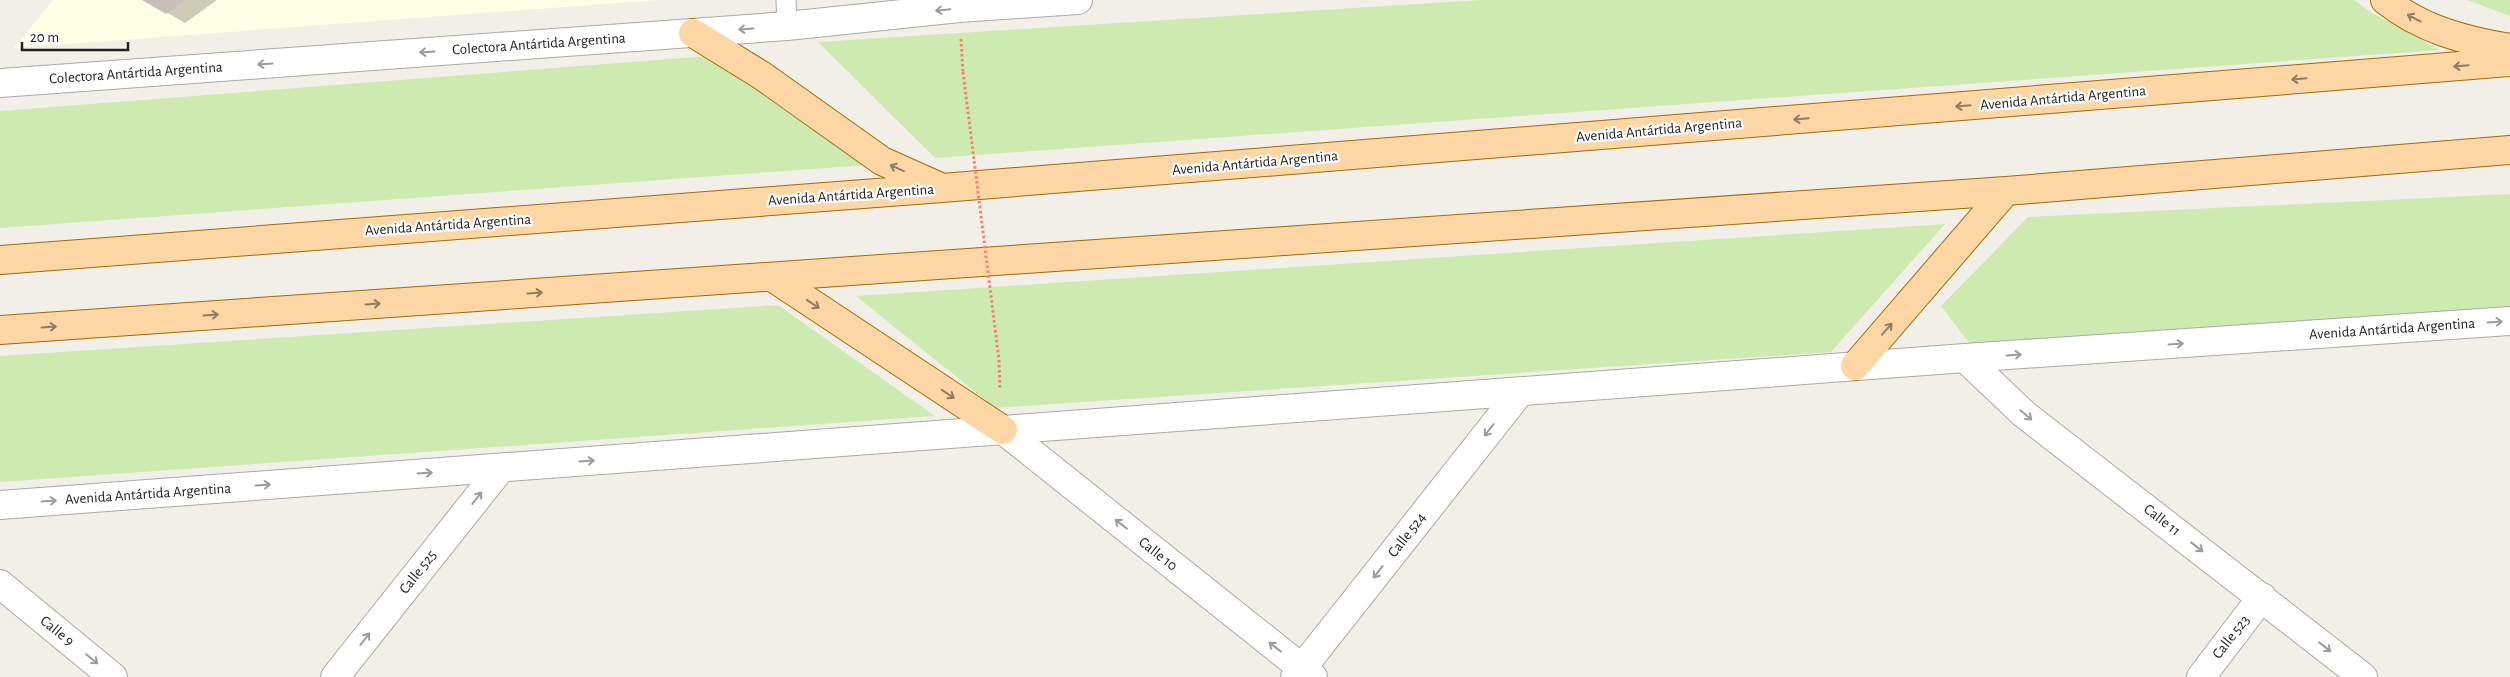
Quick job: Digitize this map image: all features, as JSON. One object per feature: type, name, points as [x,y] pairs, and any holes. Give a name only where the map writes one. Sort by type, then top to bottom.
[{"type":"main road","points":[[2386,0],[2398,10],[2458,39],[2510,48]]},
{"type":"main road","points":[[693,33],[761,75],[882,161],[942,188]]},
{"type":"main road","name":"Avenida Antártida Argentina","points":[[0,260],[942,188],[2510,62]]},
{"type":"main road","points":[[0,330],[2006,191],[2510,150]]},
{"type":"main road","points":[[1855,366],[2006,191]]},
{"type":"main road","points":[[772,277],[1003,430]]},
{"type":"street","name":"Colectora Antártida Argentina","points":[[0,83],[693,33],[786,13],[958,8],[1078,0]]},
{"type":"street","name":"Avenida Antártida Argentina","points":[[0,505],[1855,366],[2510,321]]},
{"type":"street","name":"Calle 11","points":[[1966,358],[2024,414],[2363,677]]},
{"type":"street","name":"Calle 524","points":[[1304,674],[1520,392]]},
{"type":"street","name":"Calle 10","points":[[1003,430],[1304,674]]},
{"type":"street","name":"Calle 525","points":[[335,677],[501,468]]},
{"type":"street","name":"Calle 9","points":[[0,584],[113,677]]},
{"type":"street","name":"Calle 523","points":[[2200,677],[2262,597]]},
{"type":"path","points":[[963,72],[999,360]]},
{"type":"shaded area","points":[[53,0],[658,0],[14,48]]},
{"type":"green space","points":[[1481,0],[2354,0],[2372,13],[2440,50],[935,158],[818,42]]},
{"type":"green space","points":[[2467,0],[2510,0],[2510,16]]},
{"type":"green space","points":[[748,53],[881,164],[0,228],[0,111]]},
{"type":"green space","points":[[2510,194],[2510,313],[1970,344],[1941,306],[2028,217]]},
{"type":"green space","points":[[1945,224],[1831,352],[995,408],[856,296]]},
{"type":"green space","points":[[778,305],[935,416],[0,482],[0,356]]},
{"type":"building","points":[[142,0],[185,0],[166,14]]}]
